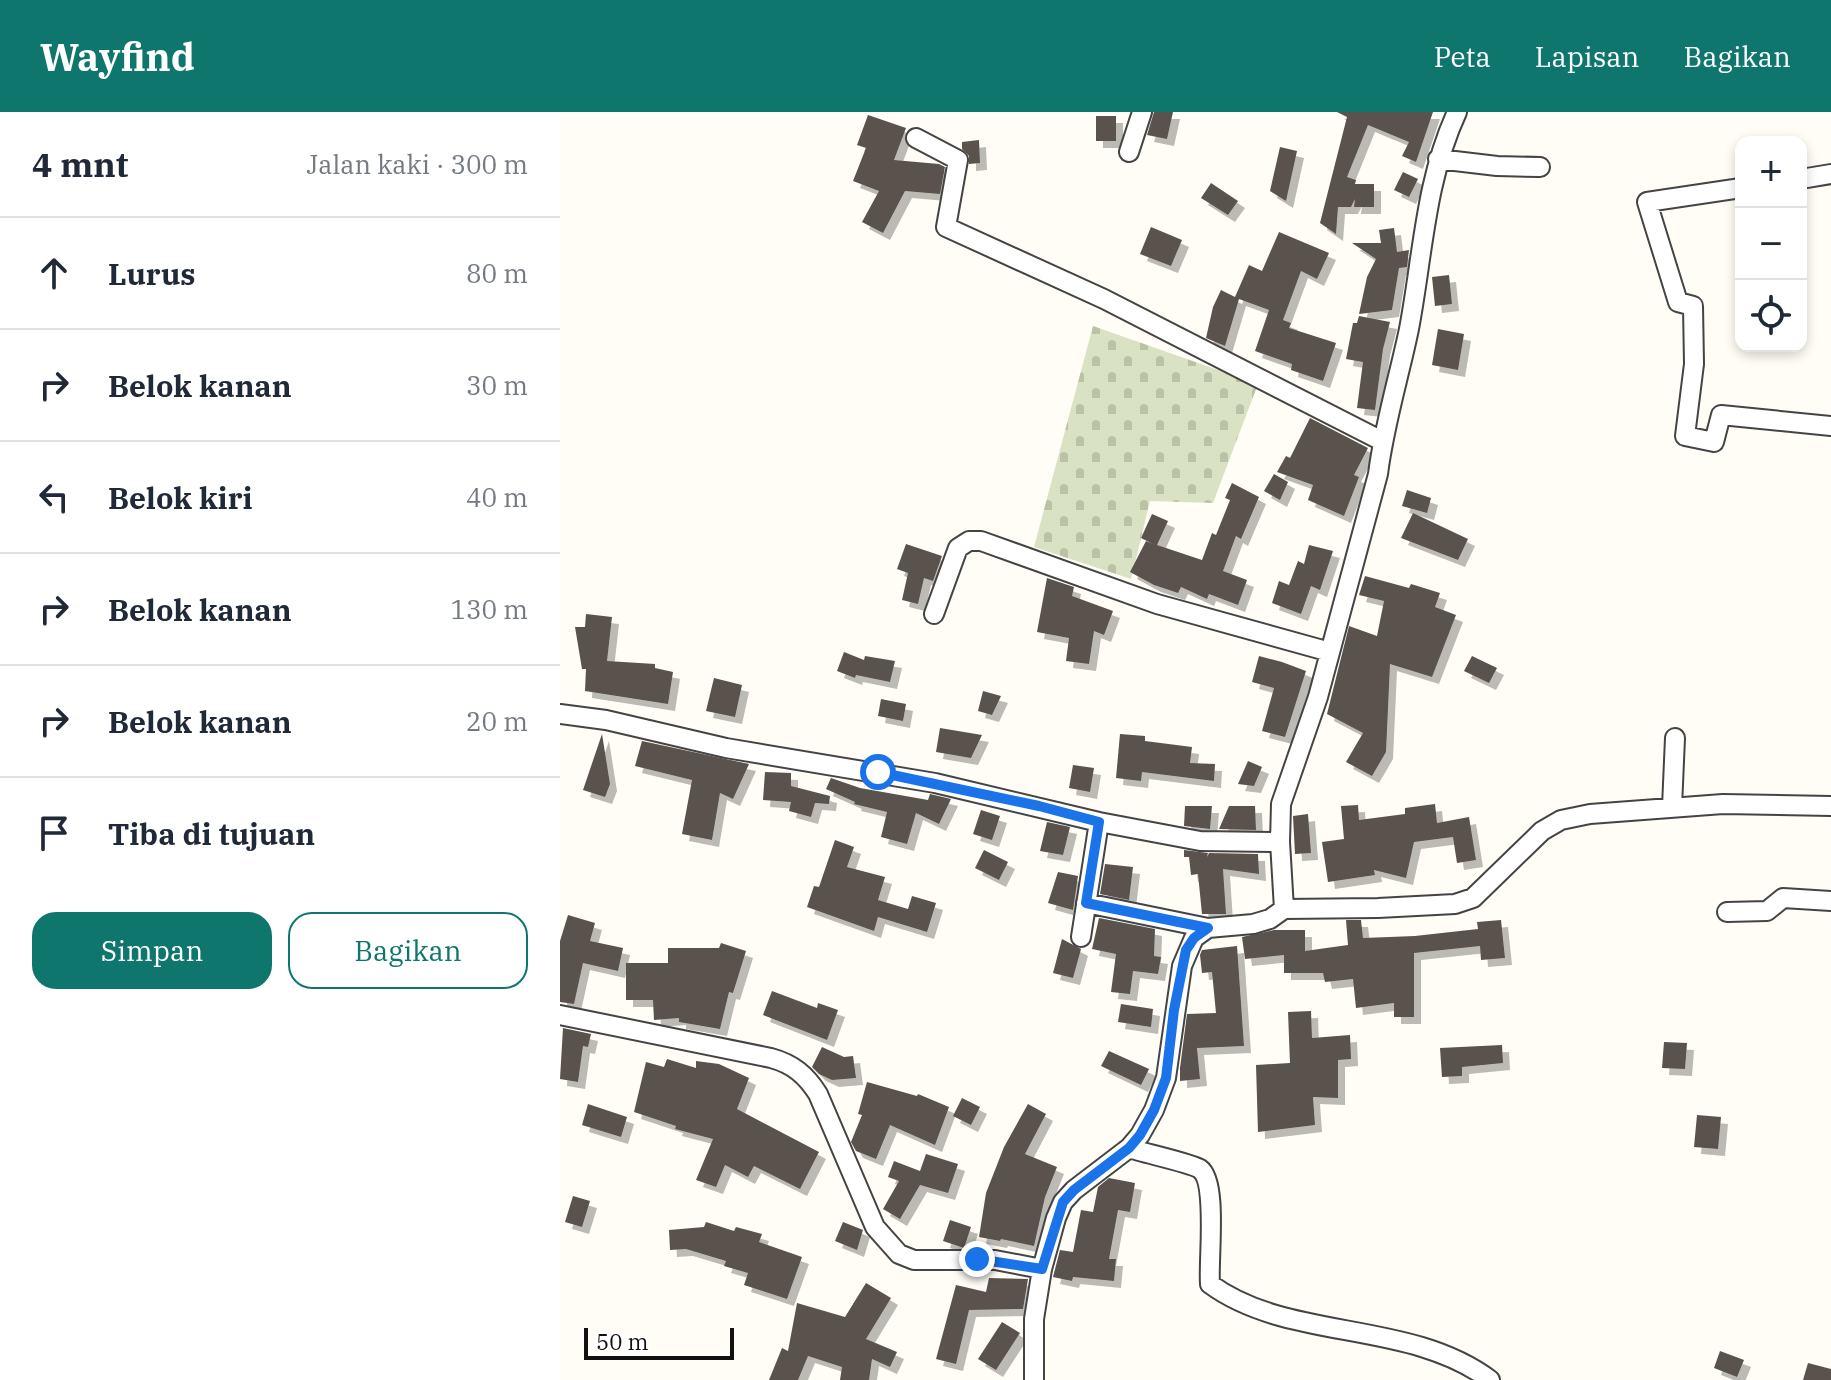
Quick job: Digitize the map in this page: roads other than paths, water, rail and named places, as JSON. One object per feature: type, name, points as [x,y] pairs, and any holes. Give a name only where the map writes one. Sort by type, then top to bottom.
[{"type":"street","points":[[1129,152],[1142,112]]},
{"type":"street","points":[[1284,909],[1281,804],[1318,697],[1378,474],[1382,441],[1409,326],[1428,200],[1438,159],[1457,112]]},
{"type":"street","points":[[916,138],[958,160],[946,227],[1104,299],[1382,441]]},
{"type":"street","points":[[1438,159],[1540,167]]},
{"type":"street","points":[[1807,178],[1831,174]]},
{"type":"street","points":[[1735,189],[1647,202],[1678,302],[1693,306],[1694,364],[1685,436],[1714,442],[1721,415],[1831,426]]},
{"type":"street","points":[[934,614],[958,548],[969,541],[981,541],[1157,604],[1330,652]]},
{"type":"street","points":[[560,714],[606,720],[726,748],[935,783],[1099,822],[1200,841],[1280,842]]},
{"type":"street","points":[[1672,807],[1675,738]]},
{"type":"street","points":[[1086,903],[1208,928],[1253,924],[1270,919],[1284,909],[1455,904],[1473,898],[1542,831],[1561,820],[1622,810],[1723,804],[1831,806]]},
{"type":"street","points":[[1081,937],[1099,822]]},
{"type":"street","points":[[1727,912],[1767,911],[1783,898],[1831,901]]},
{"type":"street","points":[[1034,1380],[1034,1319],[1042,1269],[1063,1202],[1129,1148],[1154,1110],[1166,1078],[1174,1010],[1186,950],[1194,938],[1208,928]]},
{"type":"street","points":[[560,1015],[771,1058],[791,1066],[806,1077],[818,1094],[875,1227],[899,1254],[914,1260],[995,1260],[1042,1269]]},
{"type":"street","points":[[1129,1148],[1199,1168],[1207,1177],[1211,1194],[1210,1284],[1226,1296],[1275,1314],[1443,1353],[1490,1380]]}]
